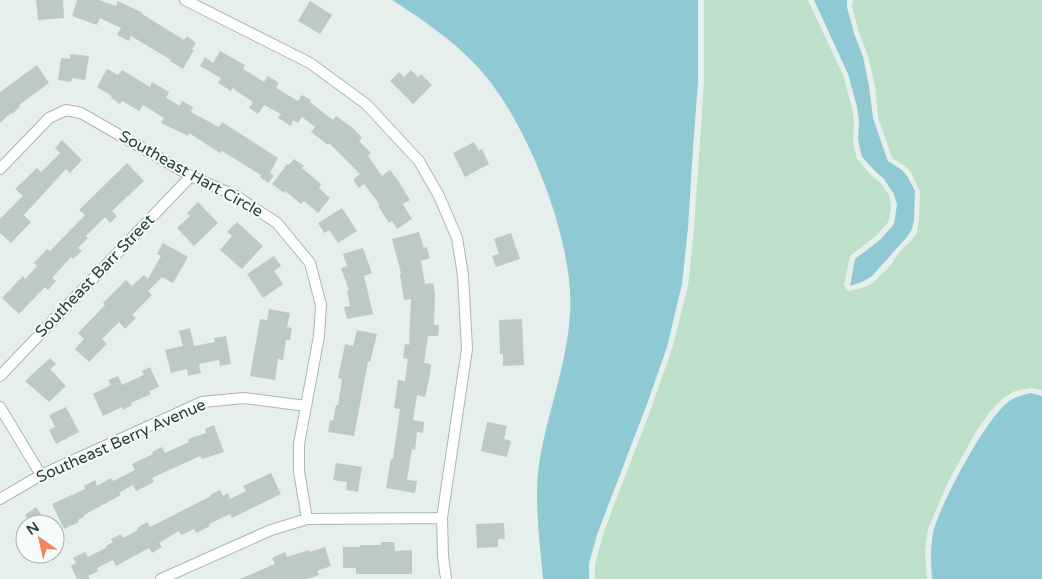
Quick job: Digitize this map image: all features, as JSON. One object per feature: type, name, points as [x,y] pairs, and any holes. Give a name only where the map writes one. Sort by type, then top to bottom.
[{"type":"street","points":[[185,0],[310,63],[366,104],[419,161],[439,196],[456,238],[464,275],[468,349],[442,518],[446,579]]},
{"type":"street","name":"Southeast Hart Circle","points":[[0,169],[49,118],[66,110],[81,113],[190,176],[236,196],[277,223],[310,263],[321,305],[319,336],[299,444],[299,462],[307,519]]},
{"type":"street","name":"Southeast Barr Street","points":[[0,376],[190,176]]},
{"type":"street","name":"Southeast Berry Avenue","points":[[0,499],[41,475],[202,402],[244,398],[306,406]]},
{"type":"street","points":[[0,407],[41,475]]},
{"type":"street","points":[[161,579],[271,530],[307,519],[442,518]]},
{"type":"green space","points":[[704,0],[808,0],[843,75],[852,108],[854,121],[853,141],[857,159],[881,183],[889,195],[891,205],[889,221],[876,236],[850,256],[844,285],[850,291],[868,286],[876,280],[911,241],[917,232],[920,192],[911,172],[892,158],[878,117],[875,86],[868,56],[852,7],[853,0],[1042,0],[1042,390],[1030,388],[1015,391],[1002,399],[977,430],[949,480],[928,529],[925,551],[927,579],[595,579],[595,565],[603,534],[672,349],[688,286],[694,229],[704,83]]},
{"type":"water","points":[[392,0],[698,0],[698,82],[688,228],[682,284],[667,347],[598,532],[589,563],[589,579],[543,579],[537,513],[538,473],[545,433],[565,354],[570,314],[570,286],[565,256],[558,224],[547,191],[520,129],[488,79],[456,46]]},
{"type":"water","points":[[814,0],[847,0],[854,33],[863,57],[873,118],[885,153],[888,161],[902,170],[907,176],[915,191],[914,220],[912,229],[907,237],[872,276],[850,286],[855,259],[880,240],[894,224],[897,205],[894,194],[884,179],[862,157],[858,140],[859,121],[857,107],[848,74]]},
{"type":"water","points":[[1031,393],[1042,396],[1042,579],[932,579],[931,550],[933,533],[953,484],[976,444],[998,412],[1012,399]]},
{"type":"building","points":[[36,0],[63,0],[64,18],[38,20]]},
{"type":"building","points":[[77,0],[99,0],[116,6],[118,1],[143,13],[184,40],[187,36],[196,43],[192,49],[194,50],[183,69],[131,36],[129,41],[117,35],[121,28],[100,18],[97,25],[72,16]]},
{"type":"building","points":[[310,1],[332,15],[320,34],[298,21]]},
{"type":"building","points":[[220,51],[245,65],[243,69],[264,82],[268,76],[279,83],[276,88],[298,101],[302,95],[311,100],[310,102],[333,120],[336,116],[353,128],[362,138],[359,141],[371,153],[368,156],[382,176],[390,170],[397,179],[410,200],[403,204],[412,219],[397,229],[392,221],[389,223],[378,206],[380,205],[364,184],[359,188],[353,180],[360,174],[329,143],[328,145],[311,132],[315,127],[302,117],[298,123],[293,120],[291,126],[278,118],[281,114],[264,105],[258,114],[249,108],[253,102],[232,88],[231,91],[218,83],[221,78],[200,66],[205,57],[213,63]]},
{"type":"building","points":[[70,54],[89,56],[85,80],[72,78],[71,82],[58,80],[61,58],[70,59]]},
{"type":"building","points":[[37,65],[49,83],[19,105],[20,107],[0,123],[0,92]]},
{"type":"building","points":[[107,69],[118,75],[122,70],[150,87],[152,82],[169,92],[166,98],[180,106],[182,101],[193,107],[191,112],[219,127],[222,122],[278,158],[270,173],[274,176],[268,183],[260,177],[261,175],[222,151],[220,153],[189,133],[188,136],[161,123],[164,118],[143,105],[139,111],[122,101],[120,104],[111,98],[112,96],[97,87]]},
{"type":"building","points":[[411,70],[418,77],[421,74],[432,85],[413,104],[390,81],[399,72],[404,77]]},
{"type":"building","points":[[62,140],[82,160],[70,173],[66,169],[24,215],[31,222],[11,243],[0,233],[0,219],[23,196],[15,189],[37,168],[41,172],[60,153],[55,148]]},
{"type":"building","points":[[474,142],[479,151],[482,149],[489,164],[465,177],[453,153]]},
{"type":"building","points":[[294,159],[304,166],[302,168],[321,184],[319,188],[330,198],[318,213],[304,201],[301,204],[285,191],[284,193],[272,184],[287,164],[289,165]]},
{"type":"building","points":[[127,163],[144,181],[112,211],[117,216],[110,223],[105,217],[86,236],[88,238],[78,248],[82,251],[73,259],[71,257],[52,278],[56,281],[48,290],[45,287],[19,314],[2,298],[23,276],[25,279],[37,266],[34,263],[47,249],[50,251],[85,215],[79,210]]},
{"type":"building","points":[[198,202],[218,223],[194,246],[177,228],[190,216],[187,213]]},
{"type":"building","points":[[342,208],[357,231],[338,243],[329,230],[324,233],[318,223]]},
{"type":"building","points":[[237,222],[263,246],[242,269],[220,250],[232,236],[227,232]]},
{"type":"building","points":[[419,232],[424,248],[427,247],[430,258],[421,261],[425,284],[433,283],[435,294],[434,325],[439,325],[438,336],[428,336],[424,363],[431,364],[430,374],[425,397],[417,395],[413,420],[424,422],[423,433],[417,432],[415,450],[412,449],[407,480],[417,481],[415,493],[386,488],[391,459],[393,459],[400,409],[394,408],[398,380],[405,381],[408,359],[403,358],[405,344],[409,345],[411,299],[404,300],[401,273],[392,239]]},
{"type":"building","points":[[511,233],[520,259],[496,267],[492,256],[499,254],[494,239]]},
{"type":"building","points":[[163,243],[188,257],[173,283],[162,277],[148,291],[152,295],[132,315],[136,318],[125,329],[119,322],[102,339],[107,344],[89,362],[75,349],[84,339],[78,333],[105,305],[103,303],[126,280],[132,286],[144,275],[148,279],[161,256],[157,254]]},
{"type":"building","points":[[363,248],[372,273],[364,276],[373,314],[347,319],[344,307],[350,306],[347,291],[349,290],[341,268],[347,266],[343,254]]},
{"type":"building","points":[[274,256],[281,266],[274,271],[283,284],[263,298],[247,274]]},
{"type":"building","points":[[269,309],[290,313],[287,327],[292,328],[290,340],[286,340],[283,360],[278,359],[275,380],[250,376],[260,319],[267,320]]},
{"type":"building","points":[[522,319],[524,365],[503,366],[503,354],[500,354],[499,320]]},
{"type":"building","points":[[190,328],[194,346],[215,342],[214,338],[226,336],[231,364],[220,366],[219,360],[199,364],[201,373],[188,376],[187,369],[171,373],[165,350],[183,346],[179,331]]},
{"type":"building","points":[[357,330],[377,334],[370,362],[368,362],[354,436],[328,432],[330,420],[333,421],[336,405],[338,405],[342,379],[338,378],[345,344],[353,346]]},
{"type":"building","points":[[50,358],[56,364],[50,369],[66,386],[49,402],[25,381]]},
{"type":"building","points":[[150,367],[159,387],[149,391],[151,394],[131,403],[132,405],[123,410],[122,407],[103,416],[93,394],[111,385],[108,380],[118,376],[122,385],[144,375],[142,371]]},
{"type":"building","points":[[66,407],[79,432],[56,444],[49,430],[55,427],[49,415]]},
{"type":"building","points":[[487,422],[507,426],[504,439],[511,441],[507,457],[481,451]]},
{"type":"building","points":[[214,425],[224,452],[202,459],[200,456],[152,478],[154,482],[136,491],[133,485],[119,493],[121,495],[84,515],[78,520],[79,522],[65,529],[65,514],[57,514],[52,504],[85,489],[84,486],[95,480],[97,486],[111,478],[113,481],[135,470],[132,464],[153,454],[152,452],[162,447],[165,453],[189,442],[188,439],[206,433],[205,429]]},
{"type":"building","points":[[336,463],[362,467],[358,492],[346,490],[347,482],[333,480]]},
{"type":"building","points":[[271,473],[281,494],[232,518],[230,514],[209,524],[210,526],[196,533],[194,529],[181,535],[179,531],[159,543],[162,547],[152,553],[149,548],[116,566],[113,560],[97,568],[98,571],[88,576],[90,579],[77,579],[71,566],[76,563],[73,558],[85,552],[88,557],[106,548],[106,546],[113,542],[111,539],[121,534],[123,538],[138,530],[137,528],[147,522],[150,527],[220,490],[223,496],[228,493],[230,499],[246,491],[243,486]]},
{"type":"building","points":[[36,507],[41,514],[26,514]]},
{"type":"building","points":[[504,523],[505,539],[498,539],[498,547],[477,548],[476,524]]},
{"type":"building","points":[[381,542],[394,542],[395,551],[412,550],[412,574],[356,574],[356,568],[343,568],[343,547],[381,545]]},
{"type":"building","points":[[325,547],[331,566],[317,571],[319,575],[308,579],[240,579],[275,564],[272,558],[285,552],[287,557]]}]
